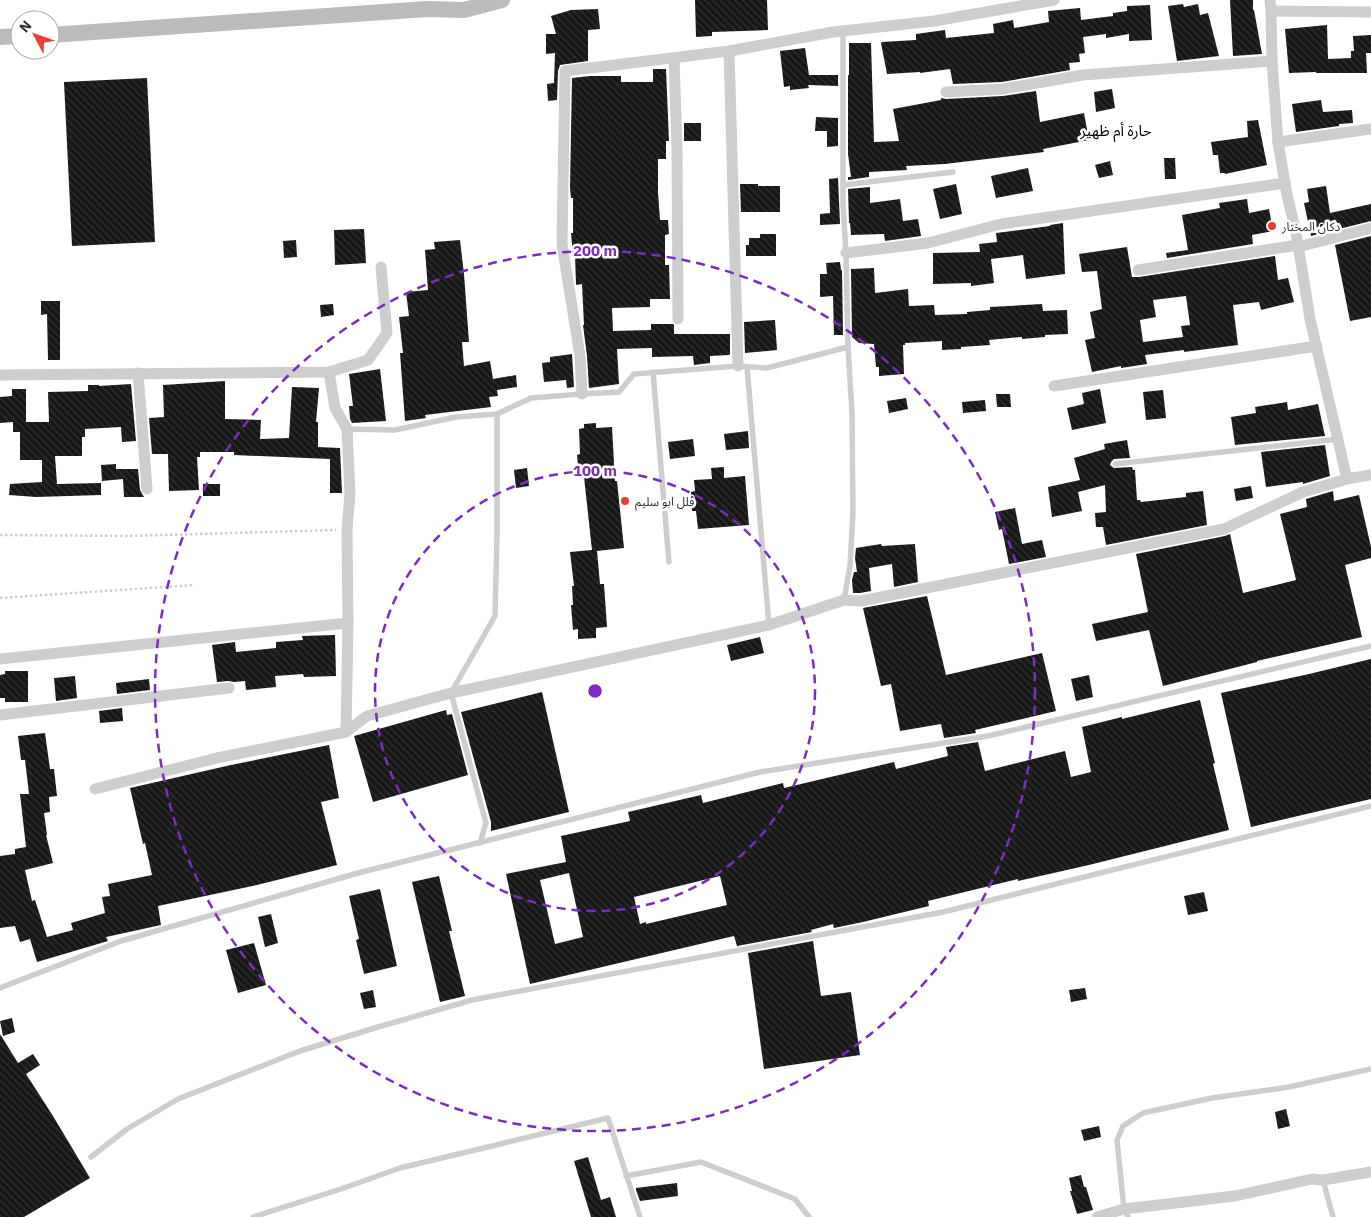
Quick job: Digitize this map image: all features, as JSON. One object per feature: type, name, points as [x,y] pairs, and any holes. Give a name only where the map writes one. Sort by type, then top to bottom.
[{"type":"street","points":[[60,34],[427,9],[464,10],[502,0]]},
{"type":"street","points":[[582,394],[580,356],[562,244],[565,71],[729,52],[843,30],[934,21],[1054,0]]},
{"type":"street","points":[[1347,479],[1310,319],[1278,142],[1272,61],[1271,5],[1371,12]]},
{"type":"street","points":[[729,52],[742,367]]},
{"type":"street","points":[[674,58],[677,148],[678,319]]},
{"type":"street","points":[[946,92],[1003,88],[1083,75],[1272,61]]},
{"type":"street","points":[[1278,142],[1371,129]]},
{"type":"street","points":[[846,253],[928,243],[1001,224],[1285,183]]},
{"type":"street","points":[[1138,270],[1298,246],[1371,228]]},
{"type":"street","points":[[0,375],[329,372],[368,360],[387,333],[380,267]]},
{"type":"street","points":[[1054,386],[1317,346]]},
{"type":"street","points":[[329,372],[335,408],[348,429],[350,493],[347,530],[346,732]]},
{"type":"street","points":[[138,374],[147,489]]},
{"type":"street","points":[[95,789],[217,758],[346,732],[367,716],[450,693],[769,625],[844,600],[861,601],[1224,529],[1303,492],[1347,479],[1371,475]]},
{"type":"street","points":[[0,659],[348,623]]},
{"type":"street","points":[[0,715],[229,688]]},
{"type":"street","points":[[1097,1217],[1234,1196],[1312,1179],[1323,1180],[1371,1172]]},
{"type":"lane","points":[[843,30],[843,185],[852,413],[850,566],[844,600]]},
{"type":"lane","points":[[843,185],[953,172]]},
{"type":"lane","points":[[348,429],[395,430],[456,417],[497,414],[531,398],[619,392],[634,374],[742,367],[768,368],[848,347]]},
{"type":"lane","points":[[742,367],[769,625]]},
{"type":"lane","points":[[653,372],[670,562]]},
{"type":"lane","points":[[480,843],[486,823],[450,693],[495,616],[497,414]]},
{"type":"lane","points":[[1115,464],[1339,439]]},
{"type":"lane","points":[[0,988],[121,941],[358,873],[760,772],[988,736],[1371,646]]},
{"type":"lane","points":[[92,1157],[127,1129],[178,1099],[300,1052],[472,1000],[943,912],[1371,806]]},
{"type":"lane","points":[[1126,1213],[1117,1140],[1123,1126],[1144,1113],[1212,1098],[1289,1087],[1371,1070]]},
{"type":"lane","points":[[253,1217],[400,1168],[608,1118],[640,1217]]},
{"type":"lane","points":[[626,1176],[701,1162],[795,1199],[809,1217]]},
{"type":"lane","points":[[1323,1180],[1333,1217]]},
{"type":"path","points":[[0,535],[128,536],[347,530]]},
{"type":"path","points":[[0,598],[196,585]]},
{"type":"building","points":[[695,0],[767,0],[768,30],[712,32],[712,36],[696,37]]},
{"type":"building","points":[[1230,0],[1253,0],[1253,10],[1262,54],[1233,56]]},
{"type":"building","points":[[1183,4],[1184,7],[1198,4],[1200,15],[1208,13],[1219,56],[1177,61],[1168,6]]},
{"type":"building","points":[[1150,5],[1152,40],[1129,41],[1129,34],[1106,38],[1106,34],[1083,37],[1085,53],[1079,54],[1080,62],[1069,63],[1070,70],[1002,82],[953,84],[950,69],[920,73],[887,74],[882,42],[916,40],[916,34],[945,30],[946,38],[994,33],[993,24],[1013,20],[1014,28],[1049,22],[1048,11],[1080,8],[1081,20],[1113,16],[1113,13],[1127,11],[1127,6]]},
{"type":"building","points":[[598,9],[600,29],[588,30],[588,61],[560,65],[557,100],[548,101],[547,84],[554,83],[555,53],[546,54],[546,34],[556,34],[551,16],[571,10]]},
{"type":"building","points":[[1327,25],[1328,59],[1351,58],[1351,51],[1354,51],[1353,36],[1371,35],[1371,53],[1366,53],[1367,73],[1289,73],[1285,29]]},
{"type":"building","points":[[849,43],[871,43],[874,142],[899,141],[893,109],[941,100],[941,98],[1003,96],[1036,91],[1040,122],[1084,113],[1089,140],[1043,149],[1044,152],[945,164],[906,166],[907,170],[869,172],[869,177],[848,180],[848,177],[851,177],[848,154]]},
{"type":"building","points":[[805,48],[809,75],[838,75],[838,86],[808,85],[809,88],[790,90],[790,86],[784,87],[780,51]]},
{"type":"building","points":[[653,69],[666,69],[669,141],[666,141],[666,159],[658,159],[658,192],[660,220],[668,220],[669,234],[665,235],[665,265],[669,265],[670,299],[650,299],[650,307],[612,308],[613,331],[651,330],[651,324],[673,324],[674,334],[730,334],[730,354],[710,356],[710,363],[694,365],[693,356],[652,357],[652,348],[617,349],[619,384],[589,388],[583,325],[582,284],[576,285],[575,255],[573,255],[571,233],[573,233],[573,198],[571,198],[570,188],[572,78],[621,76],[621,82],[653,82]]},
{"type":"building","points":[[147,78],[155,242],[72,246],[64,82]]},
{"type":"building","points":[[1112,89],[1115,108],[1096,112],[1094,92]]},
{"type":"building","points":[[1321,100],[1323,112],[1352,110],[1353,123],[1296,132],[1292,104]]},
{"type":"building","points":[[816,117],[838,118],[838,146],[827,147],[827,131],[815,131]]},
{"type":"building","points":[[1258,120],[1267,165],[1225,174],[1220,173],[1218,155],[1213,155],[1211,142],[1248,137],[1247,121]]},
{"type":"building","points":[[684,123],[701,123],[701,141],[684,141]]},
{"type":"building","points":[[1164,158],[1175,158],[1176,179],[1165,179]]},
{"type":"building","points":[[1110,161],[1113,175],[1099,178],[1095,165]]},
{"type":"building","points":[[1028,168],[1033,191],[996,198],[991,176]]},
{"type":"building","points":[[838,178],[840,224],[820,225],[820,214],[830,213],[829,179]]},
{"type":"building","points":[[740,184],[780,186],[780,212],[741,212]]},
{"type":"building","points":[[956,184],[962,214],[940,219],[933,189]]},
{"type":"building","points":[[1326,186],[1330,213],[1371,204],[1371,221],[1311,236],[1304,203],[1309,202],[1307,189]]},
{"type":"building","points":[[870,187],[870,203],[900,199],[903,221],[918,219],[921,236],[885,241],[884,234],[851,235],[848,189]]},
{"type":"building","points":[[1247,199],[1249,213],[1269,209],[1273,231],[1252,235],[1253,244],[1167,258],[1166,253],[1188,250],[1182,215],[1220,208],[1219,203]]},
{"type":"building","points":[[1063,223],[1065,274],[1026,279],[1023,255],[991,259],[994,283],[971,286],[971,283],[933,284],[933,253],[980,252],[979,244],[997,242],[996,233]]},
{"type":"building","points":[[364,229],[366,263],[335,265],[334,230]]},
{"type":"building","points":[[760,234],[776,234],[776,256],[746,256],[746,245],[749,245],[749,238],[760,238]]},
{"type":"building","points":[[1371,236],[1371,317],[1350,321],[1335,245]]},
{"type":"building","points":[[296,240],[297,257],[284,258],[283,241]]},
{"type":"building","points":[[460,240],[469,342],[462,342],[464,366],[490,361],[493,379],[516,375],[517,387],[497,390],[498,396],[489,397],[491,407],[425,415],[426,418],[405,421],[400,353],[403,353],[399,317],[409,316],[406,292],[428,290],[425,250],[435,249],[434,242]]},
{"type":"building","points":[[1127,247],[1132,277],[1275,256],[1278,280],[1288,278],[1294,302],[1261,310],[1259,302],[1233,305],[1238,345],[1145,355],[1147,364],[1121,368],[1121,366],[1092,372],[1085,340],[1095,338],[1090,312],[1102,309],[1097,271],[1082,272],[1079,254]],"holes":[[[1186,296],[1190,325],[1181,326],[1183,337],[1143,342],[1140,320],[1156,317],[1153,300]]]},
{"type":"building","points":[[840,262],[842,270],[843,335],[834,335],[833,296],[820,297],[820,274],[827,274],[826,263]]},
{"type":"building","points":[[874,268],[875,293],[908,289],[909,306],[934,305],[935,315],[967,314],[967,312],[990,310],[990,307],[1042,304],[1043,311],[1067,310],[1068,334],[1022,339],[1022,337],[989,340],[990,345],[961,347],[961,349],[942,350],[942,341],[905,343],[903,345],[904,374],[879,376],[879,367],[876,367],[874,344],[859,343],[852,337],[851,269]]},
{"type":"building","points":[[41,301],[60,301],[60,360],[48,360],[47,314],[41,315]]},
{"type":"building","points":[[333,304],[334,315],[321,317],[320,305]]},
{"type":"building","points":[[775,320],[777,350],[745,353],[744,322]]},
{"type":"building","points":[[572,354],[574,387],[567,388],[566,380],[544,382],[542,363],[550,362],[550,357]]},
{"type":"building","points":[[380,369],[386,421],[352,423],[349,406],[353,406],[349,374]]},
{"type":"building","points":[[225,381],[225,419],[261,420],[260,439],[289,438],[292,387],[319,388],[316,422],[318,422],[318,447],[340,448],[342,493],[330,493],[330,459],[234,455],[234,452],[200,452],[200,457],[197,457],[199,490],[169,491],[168,454],[152,454],[149,418],[164,417],[163,385]]},
{"type":"building","points":[[131,384],[136,441],[122,442],[121,427],[85,429],[85,437],[82,437],[82,456],[55,456],[57,484],[101,483],[101,495],[36,497],[9,495],[10,484],[42,482],[42,460],[20,460],[20,432],[13,432],[13,422],[0,423],[0,397],[12,396],[12,389],[26,389],[26,422],[49,422],[48,392],[88,391],[88,385]]},
{"type":"building","points":[[1100,389],[1106,423],[1072,430],[1067,408],[1084,404],[1082,393]]},
{"type":"building","points":[[1163,390],[1166,418],[1146,420],[1143,392]]},
{"type":"building","points":[[996,394],[1010,394],[1011,407],[997,407]]},
{"type":"building","points":[[906,398],[908,409],[889,413],[887,401]]},
{"type":"building","points":[[985,400],[986,411],[963,413],[962,402]]},
{"type":"building","points":[[1287,402],[1288,410],[1318,404],[1325,436],[1235,445],[1231,417],[1256,413],[1255,407]]},
{"type":"building","points":[[596,423],[596,428],[612,427],[615,481],[617,481],[624,548],[597,551],[600,584],[604,584],[607,627],[596,628],[596,638],[578,639],[578,629],[573,630],[571,605],[573,605],[572,586],[574,586],[570,552],[592,550],[584,477],[579,477],[577,455],[580,454],[579,429],[584,428],[584,424]]},
{"type":"building","points":[[748,431],[749,448],[726,450],[724,434]]},
{"type":"building","points":[[693,439],[695,456],[670,459],[668,442]]},
{"type":"building","points":[[1127,440],[1130,458],[1114,459],[1110,465],[1114,468],[1132,467],[1135,470],[1137,500],[1141,502],[1186,497],[1186,493],[1203,491],[1207,525],[1106,545],[1103,527],[1096,527],[1095,513],[1106,512],[1105,485],[1078,492],[1082,511],[1052,517],[1048,487],[1080,480],[1074,458],[1105,449],[1104,444]]},
{"type":"building","points":[[1325,445],[1330,476],[1303,484],[1303,482],[1266,487],[1261,452]]},
{"type":"building","points":[[116,464],[116,469],[138,469],[140,490],[144,497],[124,497],[123,479],[102,481],[101,465]]},
{"type":"building","points":[[724,467],[724,478],[745,476],[749,525],[698,529],[696,511],[692,511],[691,492],[695,491],[694,480],[712,479],[711,468]]},
{"type":"building","points":[[527,468],[529,486],[516,488],[514,470]]},
{"type":"building","points":[[203,484],[220,484],[220,496],[203,496]]},
{"type":"building","points":[[1251,486],[1253,498],[1236,501],[1234,489]]},
{"type":"building","points":[[1333,491],[1334,501],[1359,495],[1371,547],[1371,558],[1345,565],[1362,637],[1257,661],[1163,686],[1149,630],[1096,641],[1092,624],[1148,612],[1136,554],[1230,534],[1243,593],[1296,580],[1280,514],[1307,507],[1306,499]]},
{"type":"building","points":[[1015,508],[1022,544],[1042,540],[1046,557],[1009,564],[1002,529],[999,530],[995,512]]},
{"type":"building","points":[[881,544],[882,546],[915,544],[918,582],[894,587],[892,564],[869,568],[871,591],[853,593],[852,580],[854,572],[857,572],[856,548]]},
{"type":"building","points":[[927,596],[946,675],[1042,653],[1056,711],[975,730],[976,733],[944,738],[941,724],[900,731],[891,684],[881,686],[863,608]]},
{"type":"building","points":[[335,635],[336,676],[304,677],[303,674],[275,676],[276,687],[246,690],[245,681],[217,682],[212,645],[235,642],[236,652],[276,648],[276,642],[303,640],[302,636]]},
{"type":"building","points":[[760,637],[764,653],[731,661],[727,645]]},
{"type":"building","points":[[1371,659],[1371,799],[1251,827],[1221,693]]},
{"type":"building","points":[[5,671],[28,671],[28,702],[5,702],[5,698],[0,698],[0,675],[5,674]]},
{"type":"building","points":[[1089,675],[1093,697],[1076,701],[1071,679]]},
{"type":"building","points":[[75,676],[77,698],[56,701],[54,678]]},
{"type":"building","points":[[149,679],[150,690],[117,694],[116,683]]},
{"type":"building","points":[[542,692],[569,812],[491,831],[491,822],[461,712]]},
{"type":"building","points":[[1200,700],[1229,830],[1089,865],[1018,881],[1018,879],[928,901],[929,906],[863,922],[834,928],[833,924],[811,930],[812,932],[737,946],[734,936],[530,984],[506,874],[566,862],[561,836],[630,821],[628,812],[701,795],[703,803],[783,783],[784,788],[894,762],[896,769],[948,756],[946,747],[978,742],[985,771],[1065,751],[1071,777],[1091,772],[1082,727],[1122,717],[1122,719]],"holes":[[[569,873],[583,937],[555,944],[540,880]],[[720,876],[727,905],[640,924],[634,897]]]},
{"type":"building","points":[[122,708],[123,721],[100,723],[99,711]]},
{"type":"building","points":[[446,710],[447,715],[452,714],[468,775],[373,802],[354,736]]},
{"type":"building","points":[[45,733],[50,769],[54,769],[57,796],[49,797],[50,812],[44,813],[46,835],[53,863],[25,870],[32,901],[35,900],[47,937],[73,930],[71,923],[105,913],[102,897],[110,896],[108,884],[152,875],[130,788],[329,745],[339,798],[321,802],[337,865],[257,885],[158,906],[161,925],[106,937],[108,941],[37,962],[30,939],[20,942],[15,926],[0,928],[0,856],[15,854],[15,849],[26,847],[20,794],[29,794],[25,760],[21,760],[18,736]]},
{"type":"building","points":[[439,876],[452,931],[449,931],[465,996],[440,1002],[412,882]]},
{"type":"building","points":[[380,889],[397,966],[364,974],[356,940],[359,939],[349,896]]},
{"type":"building","points":[[1204,892],[1208,911],[1188,915],[1184,896]]},
{"type":"building","points":[[271,914],[278,943],[265,947],[258,917]]},
{"type":"building","points":[[813,941],[821,996],[851,992],[860,1055],[764,1069],[748,953]]},
{"type":"building","points":[[254,943],[266,985],[238,993],[226,950]]},
{"type":"building","points":[[1085,988],[1087,999],[1071,1002],[1069,990]]},
{"type":"building","points":[[373,990],[376,1007],[364,1009],[360,993]]},
{"type":"building","points":[[12,1018],[15,1032],[3,1036],[0,1021]]},
{"type":"building","points":[[0,1034],[18,1063],[33,1054],[40,1065],[26,1074],[90,1178],[24,1217],[0,1217]]},
{"type":"building","points":[[1286,1109],[1290,1126],[1278,1129],[1275,1112]]},
{"type":"building","points":[[1099,1126],[1101,1137],[1084,1141],[1081,1130]]},
{"type":"building","points":[[588,1157],[601,1200],[610,1197],[616,1217],[591,1217],[574,1161]]},
{"type":"building","points":[[1081,1175],[1093,1210],[1077,1214],[1070,1191],[1072,1191],[1069,1178]]},
{"type":"building","points":[[677,1183],[678,1196],[640,1201],[636,1190],[636,1188]]},
{"type":"place","name":"دكان المختار","points":[[1272,226]]},
{"type":"place","name":"فلل ابو سليم","points":[[625,501]]},
{"type":"district","name":"حارة أم ظهير","points":[[1116,130]]}]
